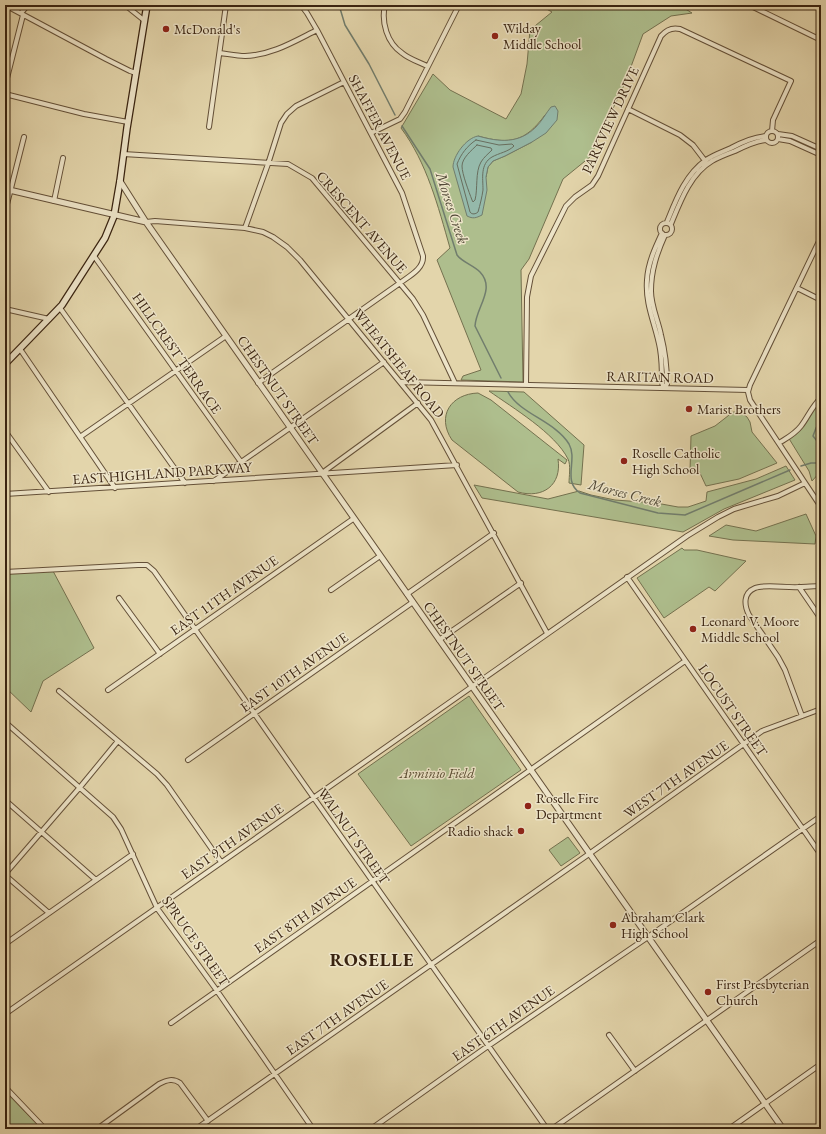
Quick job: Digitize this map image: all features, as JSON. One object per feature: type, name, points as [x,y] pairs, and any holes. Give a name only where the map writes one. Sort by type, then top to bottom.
[{"type":"main road","points":[[5,364],[60,308],[105,238],[114,216],[147,5]]},
{"type":"street","points":[[5,5],[130,72],[136,73]]},
{"type":"street","points":[[5,86],[22,14],[28,5]]},
{"type":"street","points":[[125,5],[145,21]]},
{"type":"street","points":[[209,127],[226,5]]},
{"type":"street","name":"SHAFFER AVENUE","points":[[301,5],[307,13],[402,193],[423,256],[423,262],[400,283]]},
{"type":"street","points":[[385,5],[384,23],[392,42],[402,54],[428,66]]},
{"type":"street","points":[[371,134],[400,119],[459,5]]},
{"type":"street","points":[[749,5],[821,40]]},
{"type":"street","name":"PARKVIEW DRIVE","points":[[526,385],[527,297],[531,276],[566,206],[575,197],[592,185],[598,176],[664,32],[675,28],[680,29],[791,81],[773,120],[772,131]]},
{"type":"street","points":[[220,53],[244,56],[262,54],[278,50],[316,30]]},
{"type":"street","points":[[245,228],[281,123],[287,114],[296,106],[344,82]]},
{"type":"street","points":[[5,94],[84,114],[128,122]]},
{"type":"street","points":[[628,109],[680,135],[693,145],[706,162]]},
{"type":"street","points":[[766,138],[768,132],[772,131],[778,134],[792,136],[821,149]]},
{"type":"street","points":[[778,134],[778,139]]},
{"type":"street","points":[[5,212],[8,190],[24,136]]},
{"type":"street","points":[[669,223],[688,177],[694,170],[744,141],[753,138],[766,138]]},
{"type":"street","points":[[766,138],[769,143],[773,143],[778,139],[798,143],[821,155]]},
{"type":"street","name":"CRESCENT AVENUE","points":[[123,154],[268,164],[288,164],[312,178],[413,299],[423,315],[455,383]]},
{"type":"street","points":[[54,201],[63,158]]},
{"type":"street","name":"CHESTNUT STREET","points":[[120,181],[146,222],[353,519],[413,602],[783,1129]]},
{"type":"street","points":[[8,190],[114,216],[146,222]]},
{"type":"street","name":"WHEATSHEAF ROAD","points":[[146,222],[155,221],[245,228],[262,232],[273,237],[287,247],[300,260],[431,420],[548,633]]},
{"type":"street","points":[[664,388],[667,384],[665,355],[654,312],[651,289],[653,268],[664,234],[660,227],[663,224],[669,223]]},
{"type":"street","points":[[664,234],[669,234],[672,231],[669,223]]},
{"type":"street","points":[[821,237],[748,390],[750,400],[821,507]]},
{"type":"street","name":"HILLCREST TERRACE","points":[[94,256],[241,462]]},
{"type":"street","points":[[258,382],[400,283]]},
{"type":"street","points":[[797,288],[821,300]]},
{"type":"street","points":[[60,308],[185,483]]},
{"type":"street","points":[[5,309],[49,319]]},
{"type":"street","points":[[80,437],[226,336]]},
{"type":"street","points":[[20,349],[115,488]]},
{"type":"street","points":[[214,482],[384,362]]},
{"type":"street","name":"RARITAN ROAD","points":[[401,382],[748,390]]},
{"type":"street","points":[[779,443],[793,434],[801,426],[816,402],[821,398]]},
{"type":"street","points":[[321,473],[418,403]]},
{"type":"street","points":[[5,431],[49,492]]},
{"type":"street","name":"EAST HIGHLAND PARKWAY","points":[[5,494],[214,482],[321,473],[457,465]]},
{"type":"street","name":"EAST 9TH AVENUE","points":[[5,1014],[687,536],[734,509],[778,496],[805,482]]},
{"type":"street","points":[[817,501],[821,498]]},
{"type":"street","name":"EAST 11TH AVENUE","points":[[108,690],[353,519]]},
{"type":"street","points":[[407,594],[494,533]]},
{"type":"street","points":[[331,590],[380,556]]},
{"type":"street","name":"WALNUT STREET","points":[[5,572],[138,565],[147,565],[154,571],[547,1129]]},
{"type":"street","name":"LOCUST STREET","points":[[627,577],[821,855]]},
{"type":"street","points":[[439,640],[521,583]]},
{"type":"street","points":[[802,716],[785,670],[778,657],[749,615],[745,600],[748,592],[758,587],[821,586]]},
{"type":"street","points":[[799,587],[821,619]]},
{"type":"street","points":[[119,598],[160,654]]},
{"type":"street","name":"EAST 10TH AVENUE","points":[[188,760],[413,602]]},
{"type":"street","name":"EAST 8TH AVENUE","points":[[171,1023],[685,661]]},
{"type":"street","points":[[59,691],[157,774],[221,862]]},
{"type":"street","name":"WEST 7TH AVENUE","points":[[590,854],[765,730],[821,709]]},
{"type":"street","name":"SPRUCE STREET","points":[[5,722],[113,817],[121,830],[157,908],[217,990],[313,1129]]},
{"type":"street","points":[[49,913],[5,875],[80,788],[118,741]]},
{"type":"street","points":[[5,800],[96,880]]},
{"type":"street","name":"EAST 6TH AVENUE","points":[[371,1129],[488,1046],[648,937],[821,816]]},
{"type":"street","points":[[5,944],[132,854]]},
{"type":"street","name":"EAST 7TH AVENUE","points":[[196,1129],[590,854]]},
{"type":"street","points":[[552,1129],[821,940]]},
{"type":"street","points":[[609,1035],[635,1071]]},
{"type":"street","points":[[729,1129],[821,1064]]},
{"type":"street","points":[[97,1129],[159,1084],[168,1080],[175,1080],[180,1083],[208,1121]]},
{"type":"street","points":[[5,1087],[45,1129]]},
{"type":"green space","points":[[539,5],[679,5],[692,13],[671,16],[643,34],[625,83],[590,157],[563,179],[529,259],[521,270],[523,382],[461,380],[463,376],[481,370],[437,260],[450,248],[431,185],[418,156],[401,128],[433,74],[450,90],[506,119],[521,94],[527,64],[530,30],[552,12]],"holes":[[[545,115],[532,142],[493,161],[488,167],[486,177],[478,136],[499,140],[516,139],[531,131]]]},
{"type":"green space","points":[[489,391],[524,392],[584,445],[581,485],[569,483],[570,468],[568,459],[554,440],[533,422]]},
{"type":"green space","points":[[478,393],[491,400],[567,460],[565,464],[558,459],[557,476],[554,483],[549,488],[535,493],[527,494],[518,492],[452,440],[447,431],[446,423],[446,415],[449,408],[460,397]]},
{"type":"green space","points":[[815,403],[821,410],[821,471],[812,481],[809,471],[788,437],[797,431]]},
{"type":"green space","points":[[733,412],[742,413],[747,417],[750,422],[752,432],[777,463],[739,479],[706,486],[699,471],[690,471],[691,436],[715,426]]},
{"type":"green space","points":[[786,466],[795,480],[724,509],[683,532],[482,498],[474,485],[548,499],[579,491],[615,500],[688,507],[706,501],[707,492],[756,479]]},
{"type":"green space","points":[[806,514],[816,536],[815,544],[733,540],[709,536],[726,525],[756,531]]},
{"type":"green space","points":[[682,548],[684,550],[697,550],[746,561],[715,591],[709,587],[664,618],[637,578]]},
{"type":"green space","points":[[53,571],[94,648],[43,681],[31,712],[5,687],[5,573]]},
{"type":"green space","name":"Arminio Field","points":[[469,696],[521,770],[411,846],[358,774]]},
{"type":"green space","points":[[568,837],[580,853],[561,866],[549,850]]},
{"type":"green space","points":[[5,1091],[42,1129],[5,1129]]},
{"type":"water","points":[[555,106],[558,111],[557,120],[546,133],[532,142],[493,161],[488,167],[486,177],[487,190],[482,215],[474,218],[467,216],[453,167],[455,158],[461,148],[473,137],[478,136],[494,140],[508,140],[523,136],[536,127],[551,107]]},
{"type":"waterway","name":"Morses Creek","points":[[339,5],[345,25],[369,64],[395,115]]},
{"type":"waterway","name":"Morses Creek","points":[[402,126],[430,169],[457,255],[480,272],[484,278],[486,292],[476,319],[475,326],[501,378]]},
{"type":"waterway","name":"Morses Creek","points":[[508,392],[513,400],[555,429],[569,444],[572,457],[572,483],[580,493],[658,513],[685,515],[790,470]]},
{"type":"waterway","name":"Morses Creek","points":[[821,421],[813,436],[821,446]]},
{"type":"waterway","name":"Morses Creek","points":[[801,466],[811,463],[818,463],[821,457]]},
{"type":"place","name":"McDonald's","points":[[166,29]]},
{"type":"place","name":"Wilday Middle School","points":[[495,36]]},
{"type":"place","name":"Marist Brothers","points":[[689,409]]},
{"type":"place","name":"Roselle Catholic High School","points":[[624,461]]},
{"type":"place","name":"Leonard V. Moore Middle School","points":[[693,629]]},
{"type":"place","name":"Roselle Fire Department","points":[[528,806]]},
{"type":"place","name":"Radio shack","points":[[521,831]]},
{"type":"place","name":"Abraham Clark High School","points":[[613,925]]},
{"type":"place","name":"First Presbyterian Church","points":[[708,992]]},
{"type":"district","name":"ROSELLE","points":[[372,960]]}]
